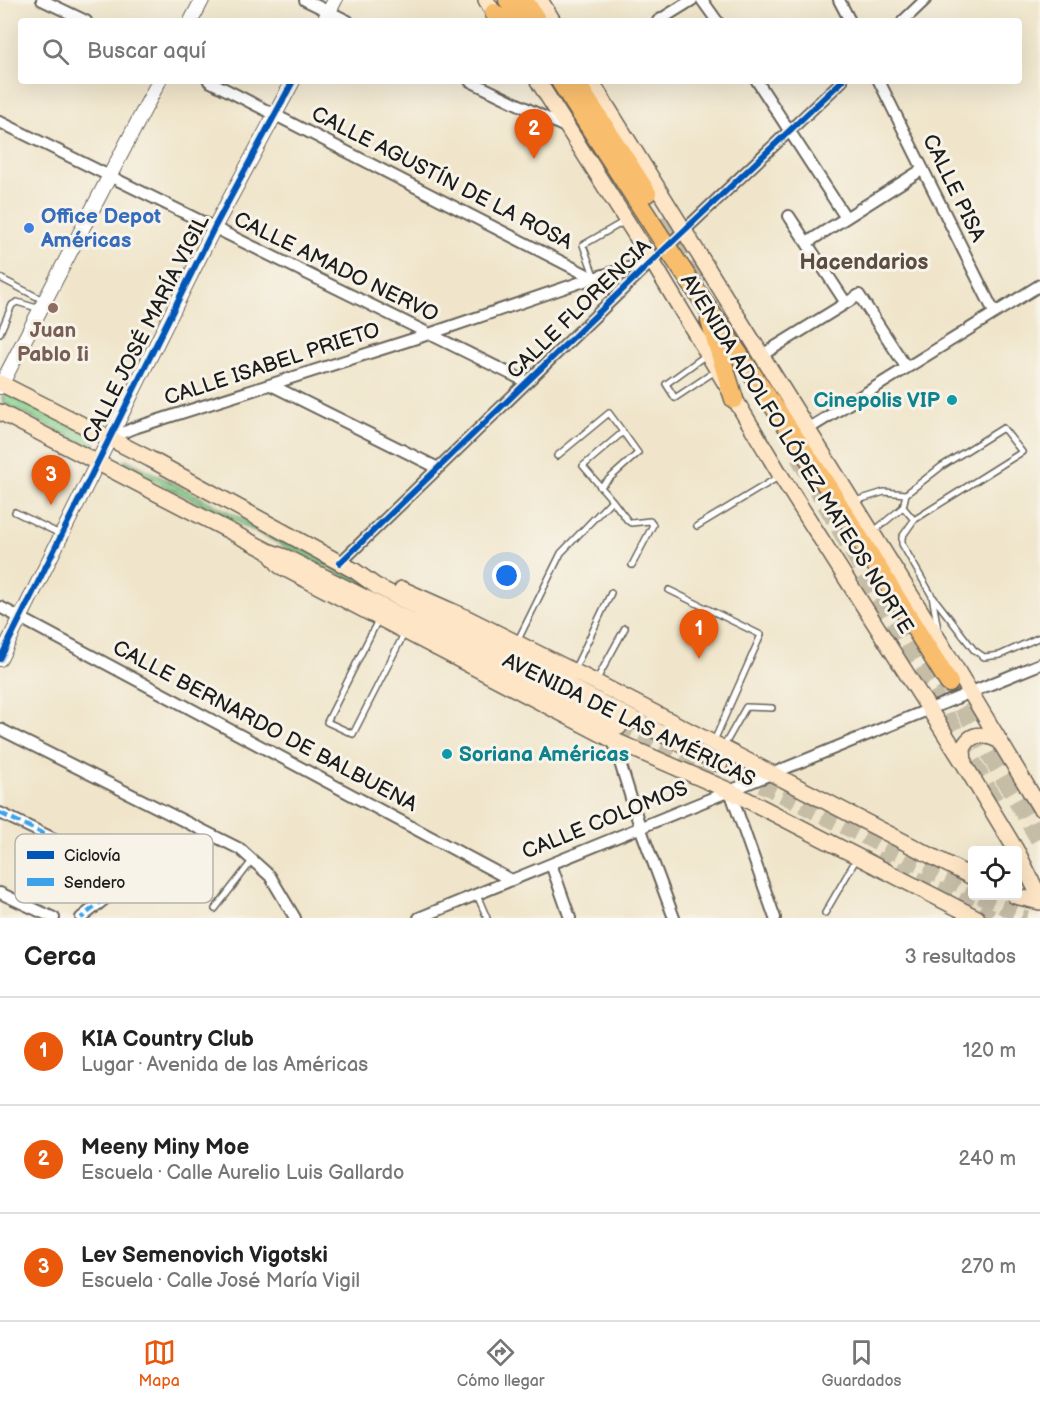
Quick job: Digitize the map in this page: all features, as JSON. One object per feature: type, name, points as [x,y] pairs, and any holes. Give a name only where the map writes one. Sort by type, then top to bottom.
[{"type":"main road","points":[[508,0],[520,18]]},
{"type":"main road","points":[[524,0],[535,18]]},
{"type":"main road","points":[[540,0],[551,18]]},
{"type":"main road","name":"AVENIDA ADOLFO LÓPEZ MATEOS NORTE","points":[[540,84],[652,261],[781,476],[1013,846]]},
{"type":"main road","name":"AVENIDA ADOLFO LÓPEZ MATEOS NORTE","points":[[562,84],[667,247],[829,489],[949,683]]},
{"type":"main road","points":[[577,84],[662,217]]},
{"type":"main road","name":"AVENIDA ADOLFO LÓPEZ MATEOS NORTE","points":[[593,84],[971,692],[1040,808]]},
{"type":"main road","points":[[704,302],[734,399]]},
{"type":"main road","name":"AVENIDA DE LAS AMÉRICAS","points":[[0,385],[110,438],[355,571],[376,586],[720,764]]},
{"type":"main road","name":"AVENIDA DE LAS AMÉRICAS","points":[[0,412],[268,551],[285,557],[616,734]]},
{"type":"main road","name":"AVENIDA DE LAS AMÉRICAS","points":[[268,551],[280,566],[379,619],[616,734],[977,918]]},
{"type":"main road","name":"AVENIDA DE LAS AMÉRICAS","points":[[355,571],[390,583],[465,617],[968,875]]},
{"type":"main road","points":[[964,764],[963,749],[968,740],[983,734],[998,740]]},
{"type":"main road","name":"AVENIDA ADOLFO LÓPEZ MATEOS NORTE","points":[[1022,862],[1040,898]]},
{"type":"main road","points":[[1022,898],[1040,903]]},
{"type":"street","points":[[42,0],[80,18]]},
{"type":"street","points":[[193,18],[202,0]]},
{"type":"street","points":[[305,0],[342,18]]},
{"type":"street","points":[[663,18],[692,0]]},
{"type":"street","points":[[702,0],[715,18]]},
{"type":"street","points":[[839,0],[848,18]]},
{"type":"street","points":[[906,18],[925,0]]},
{"type":"street","points":[[0,385],[157,84]]},
{"type":"street","name":"CALLE AGUSTÍN DE LA ROSA","points":[[215,84],[594,278]]},
{"type":"street","name":"CALLE JOSÉ MARÍA VIGIL","points":[[0,659],[214,228],[292,84]]},
{"type":"street","points":[[476,84],[570,130]]},
{"type":"street","points":[[759,84],[846,218]]},
{"type":"street","name":"CALLE FLORENCIA","points":[[340,563],[839,84]]},
{"type":"street","name":"CALLE PISA","points":[[880,84],[994,312]]},
{"type":"street","name":"CALLE AMADO NERVO","points":[[0,122],[527,382]]},
{"type":"street","points":[[808,242],[923,169]]},
{"type":"street","points":[[789,216],[846,303]]},
{"type":"street","name":"CALLE ISABEL PRIETO","points":[[110,438],[134,428],[652,261]]},
{"type":"street","points":[[808,429],[1040,285]]},
{"type":"street","points":[[762,355],[859,295],[906,367]]},
{"type":"street","points":[[271,385],[438,468]]},
{"type":"street","name":"CALLE BERNARDO DE BALBUENA","points":[[0,607],[511,880]]},
{"type":"street","name":"CALLE COLOMOS","points":[[419,918],[1040,664]]},
{"type":"street","points":[[0,729],[210,834]]},
{"type":"street","points":[[616,734],[640,827],[674,918]]},
{"type":"street","points":[[730,791],[775,918]]},
{"type":"street","points":[[0,813],[44,834]]},
{"type":"street","points":[[213,836],[240,849],[270,876],[295,918]]},
{"type":"street","points":[[551,864],[570,918]]},
{"type":"street","points":[[0,893],[15,900]]},
{"type":"street","points":[[22,903],[54,918]]},
{"type":"street","points":[[81,918],[100,903]]},
{"type":"lane","points":[[594,278],[583,245],[626,220]]},
{"type":"lane","points":[[0,278],[43,305]]},
{"type":"lane","points":[[0,333],[12,305],[17,302],[43,305]]},
{"type":"lane","points":[[708,354],[666,384],[675,398],[717,370]]},
{"type":"lane","points":[[556,456],[609,413],[638,453],[600,486]]},
{"type":"lane","points":[[872,533],[903,507],[906,494],[942,466],[1003,428],[1022,452],[914,520],[902,537],[902,544],[932,596],[974,650],[984,657],[1000,655],[1040,637]]},
{"type":"lane","points":[[623,432],[583,466],[628,521],[650,521],[653,525],[632,566]]},
{"type":"lane","points":[[697,526],[781,476]]},
{"type":"lane","points":[[853,501],[884,492],[906,494]]},
{"type":"lane","points":[[516,643],[561,553],[612,500]]},
{"type":"lane","points":[[903,507],[914,520]]},
{"type":"lane","points":[[15,512],[62,535]]},
{"type":"lane","points":[[669,590],[761,636],[718,746]]},
{"type":"lane","points":[[573,672],[611,593]]},
{"type":"lane","points":[[932,596],[940,642]]},
{"type":"lane","points":[[379,619],[327,722],[353,734],[405,632]]},
{"type":"lane","points":[[595,682],[625,628]]},
{"type":"lane","points":[[718,746],[746,707],[772,708]]},
{"type":"lane","points":[[825,913],[858,856]]},
{"type":"lane","points":[[215,909],[253,859]]},
{"type":"lane","points":[[477,895],[487,918]]},
{"type":"green space","points":[[7,393],[93,437],[95,445],[88,446],[3,403],[2,397]]},
{"type":"green space","points":[[127,460],[364,581],[364,584],[361,585],[124,465],[123,462]]},
{"type":"tunnel","points":[[662,217],[699,282]]},
{"type":"tunnel","points":[[799,457],[999,809]]},
{"type":"tunnel","points":[[949,683],[1040,841]]},
{"type":"tunnel","points":[[619,727],[712,777]]},
{"type":"tunnel","points":[[720,764],[968,890]]},
{"type":"tunnel","points":[[876,858],[996,918]]},
{"type":"tunnel","points":[[988,900],[1026,918]]},
{"type":"marked path","points":[[0,813],[44,834]]},
{"type":"marked path","points":[[81,918],[100,903]]},
{"type":"cycle path","points":[[0,659],[214,228],[291,84]]},
{"type":"cycle path","points":[[340,563],[839,84]]},
{"type":"place","name":"Meeny Miny Moe","points":[[534,159]]},
{"type":"place","name":"Office Depot Américas","points":[[29,228]]},
{"type":"place","name":"Juan Pablo Ii","points":[[53,308]]},
{"type":"place","name":"Cinepolis VIP","points":[[952,400]]},
{"type":"place","name":"Lev Semenovich Vigotski","points":[[51,505]]},
{"type":"place","name":"KIA Country Club","points":[[699,659]]},
{"type":"place","name":"Soriana Américas","points":[[447,754]]},
{"type":"district","name":"Hacendarios","points":[[864,262]]}]
